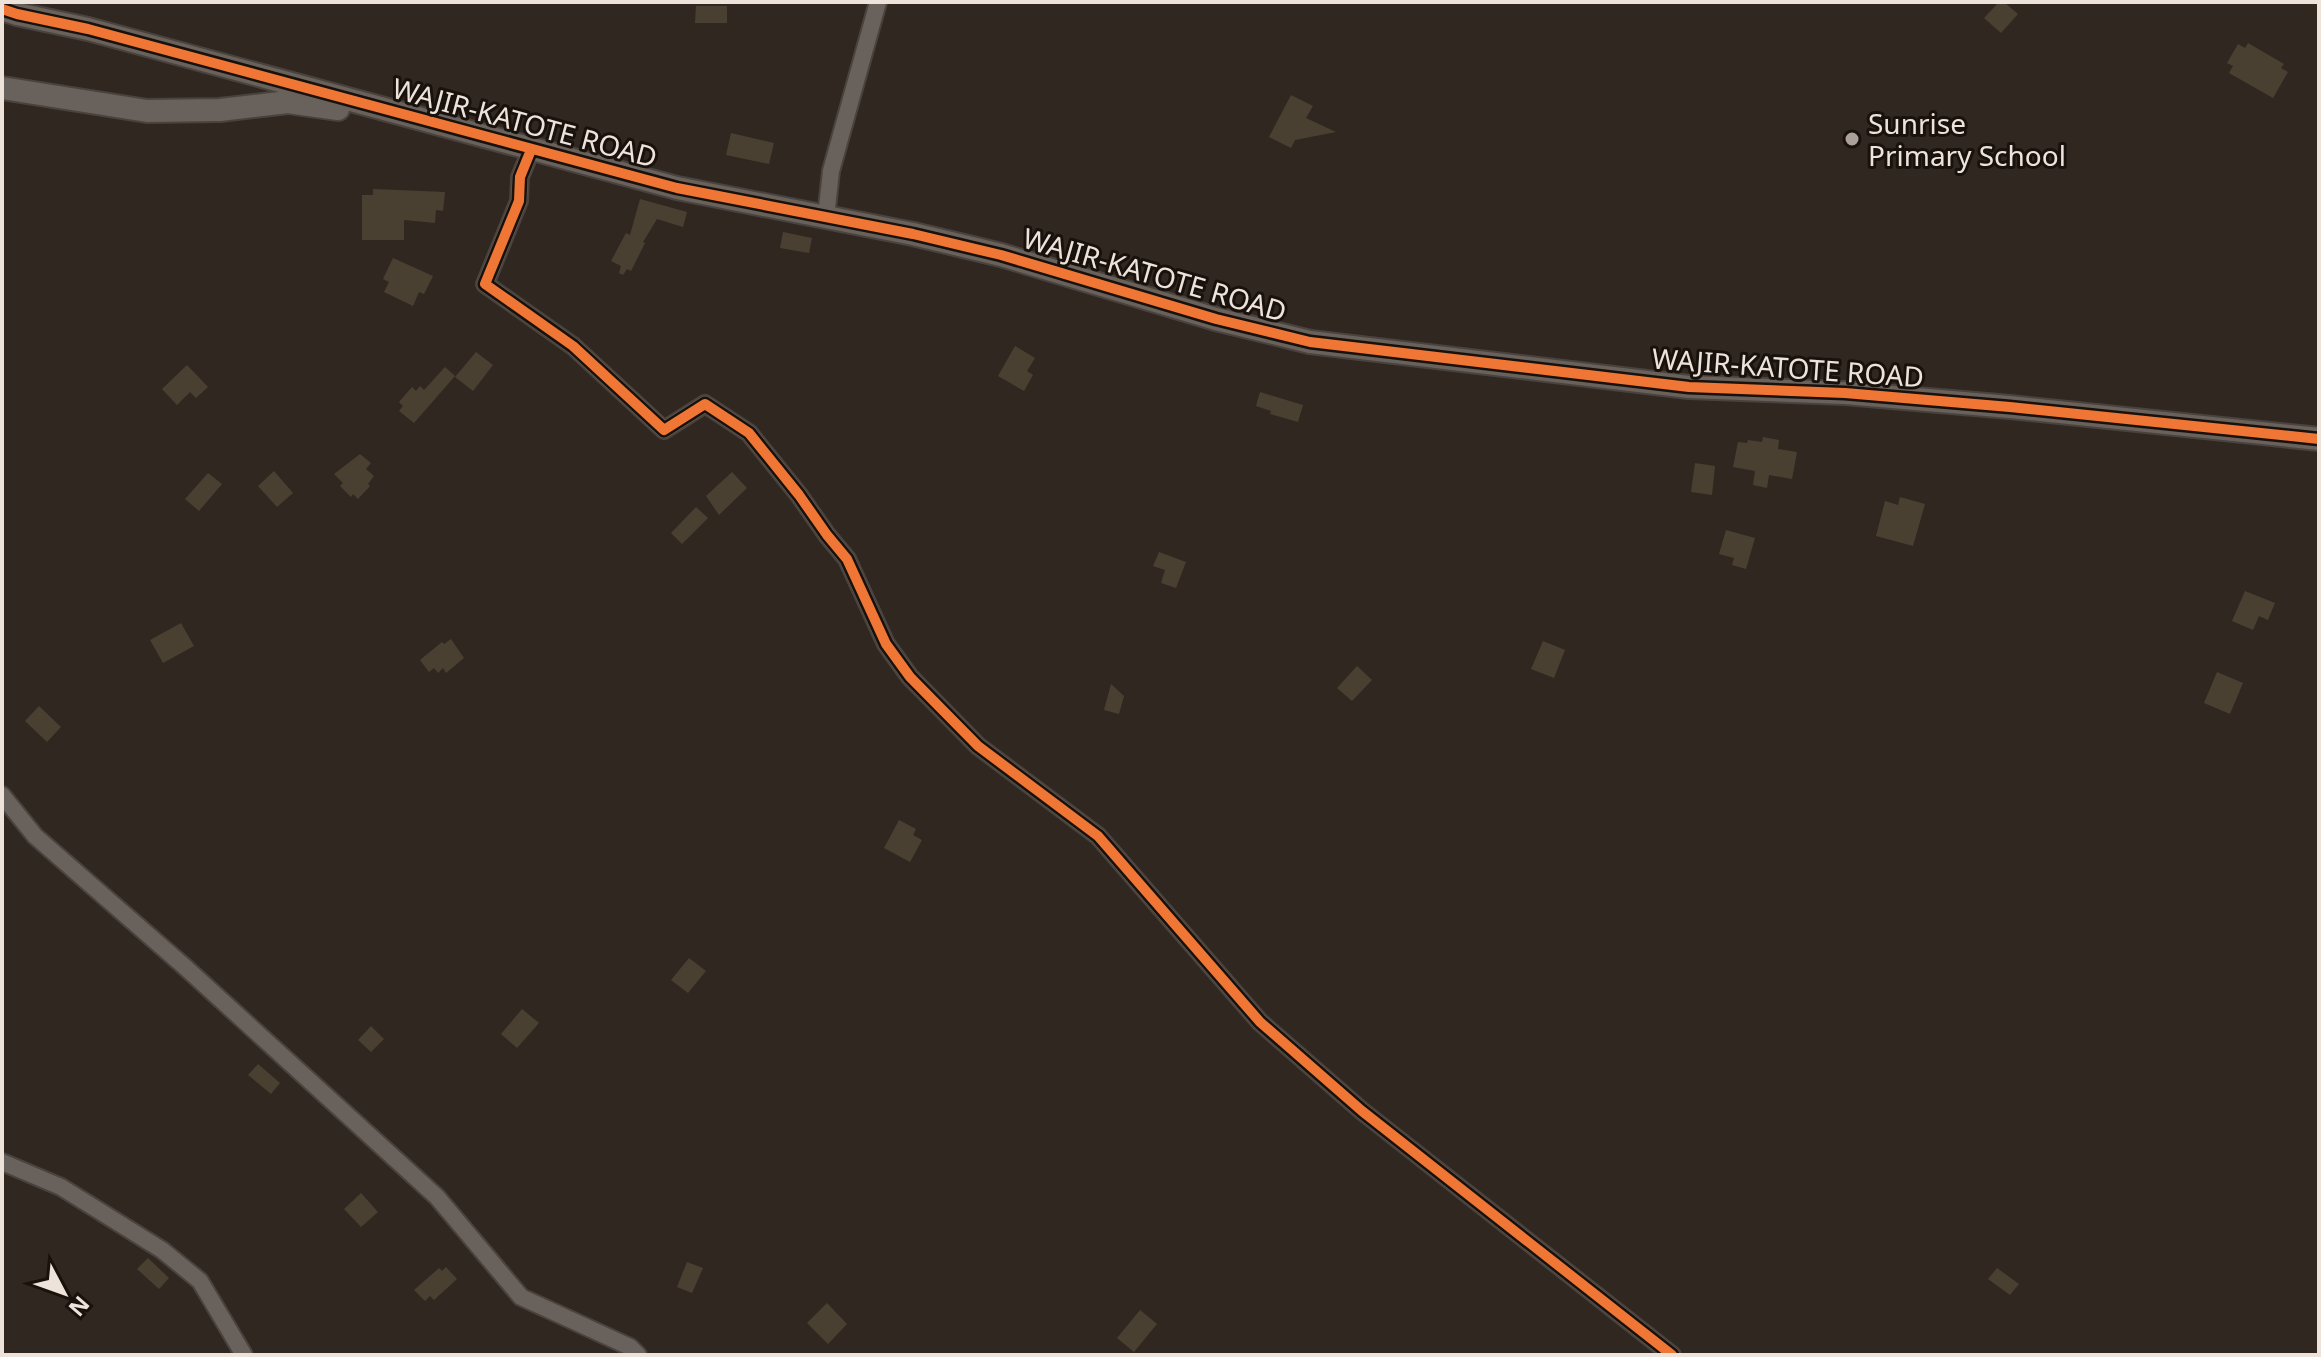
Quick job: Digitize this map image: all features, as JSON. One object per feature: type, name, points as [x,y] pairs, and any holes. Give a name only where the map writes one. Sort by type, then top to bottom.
[{"type":"street","points":[[826,217],[835,156],[878,2]]},
{"type":"street","name":"WAJIR-KATOTE ROAD","points":[[2,9],[88,29],[677,188],[1001,255],[1216,319],[1310,342],[1689,387],[1845,393],[2319,439]]},
{"type":"street","points":[[2,88],[147,111],[220,110],[288,102],[422,119]]},
{"type":"street","points":[[531,150],[520,177],[519,201],[485,284],[573,346],[664,430],[705,404],[749,433],[847,559],[886,644],[910,677],[978,746],[1098,836],[1260,1022],[1305,1062],[1373,1121],[1672,1355]]},
{"type":"street","points":[[2,795],[35,836],[219,997],[437,1197],[521,1297],[630,1347],[638,1355]]},
{"type":"street","points":[[2,1162],[61,1187],[162,1250],[200,1281],[244,1355]]},
{"type":"building","points":[[1999,2],[2004,2],[2018,14],[2001,33],[1984,18]]},
{"type":"building","points":[[696,6],[727,6],[727,23],[695,23]]},
{"type":"building","points":[[2248,43],[2284,64],[2281,68],[2288,72],[2273,98],[2229,73],[2233,66],[2227,63],[2238,44],[2245,48]]},
{"type":"building","points":[[1291,95],[1313,106],[1306,118],[1336,132],[1295,140],[1291,148],[1269,137]]},
{"type":"building","points":[[731,133],[774,143],[769,164],[726,155]]},
{"type":"building","points":[[373,189],[445,192],[443,211],[436,210],[435,223],[404,220],[404,240],[362,240],[362,195],[373,195]]},
{"type":"building","points":[[640,199],[687,212],[683,227],[657,219],[631,271],[627,269],[623,275],[619,273],[621,266],[611,261],[626,233],[630,235]]},
{"type":"building","points":[[783,232],[812,238],[809,253],[780,248]]},
{"type":"building","points":[[393,258],[433,276],[424,294],[419,292],[413,306],[384,292],[389,282],[383,279]]},
{"type":"building","points":[[1015,346],[1035,358],[1027,371],[1033,375],[1024,391],[998,376]]},
{"type":"building","points":[[476,352],[493,365],[473,391],[455,377]]},
{"type":"building","points":[[187,365],[208,387],[196,398],[190,392],[177,405],[162,389]]},
{"type":"building","points":[[445,367],[455,376],[414,423],[399,411],[403,406],[399,402],[412,387],[416,391],[420,386],[424,390]]},
{"type":"building","points":[[1260,392],[1303,405],[1298,422],[1270,414],[1271,411],[1256,406]]},
{"type":"building","points":[[1763,437],[1779,440],[1778,449],[1797,452],[1792,479],[1769,475],[1767,488],[1753,485],[1755,471],[1733,467],[1738,442],[1762,442]]},
{"type":"building","points":[[360,454],[371,463],[366,469],[374,476],[368,484],[370,486],[358,499],[353,494],[351,497],[340,486],[343,483],[334,474]]},
{"type":"building","points":[[1695,463],[1715,466],[1712,495],[1691,492]]},
{"type":"building","points":[[274,471],[293,493],[277,507],[258,486]]},
{"type":"building","points":[[732,472],[747,488],[719,515],[706,496]]},
{"type":"building","points":[[208,473],[222,484],[199,511],[185,499]]},
{"type":"building","points":[[1900,497],[1925,504],[1913,546],[1876,536],[1885,501],[1898,505]]},
{"type":"building","points":[[696,507],[708,518],[682,544],[671,533]]},
{"type":"building","points":[[1726,530],[1755,538],[1746,569],[1732,565],[1734,558],[1719,554]]},
{"type":"building","points":[[1159,552],[1186,562],[1176,588],[1161,583],[1165,570],[1153,566]]},
{"type":"building","points":[[2245,591],[2275,603],[2268,620],[2259,616],[2253,630],[2232,621]]},
{"type":"building","points":[[181,623],[194,646],[163,663],[150,640]]},
{"type":"building","points":[[451,639],[464,658],[446,673],[443,668],[438,673],[434,668],[429,672],[420,660],[442,642],[444,644]]},
{"type":"building","points":[[1543,641],[1565,650],[1554,678],[1531,669]]},
{"type":"building","points":[[1357,666],[1372,680],[1352,701],[1337,688]]},
{"type":"building","points":[[2217,672],[2243,683],[2230,714],[2204,703]]},
{"type":"building","points":[[1111,684],[1124,696],[1119,714],[1104,710]]},
{"type":"building","points":[[39,706],[61,727],[47,742],[25,721]]},
{"type":"building","points":[[899,820],[916,829],[913,835],[922,840],[910,862],[884,848]]},
{"type":"building","points":[[689,958],[706,971],[688,993],[671,980]]},
{"type":"building","points":[[522,1009],[539,1023],[517,1048],[501,1034]]},
{"type":"building","points":[[371,1026],[384,1039],[371,1052],[358,1040]]},
{"type":"building","points":[[258,1064],[280,1083],[271,1094],[248,1075]]},
{"type":"building","points":[[361,1193],[378,1212],[361,1227],[344,1209]]},
{"type":"building","points":[[148,1258],[169,1278],[159,1289],[137,1269]]},
{"type":"building","points":[[687,1262],[703,1268],[692,1293],[677,1287]]},
{"type":"building","points":[[446,1267],[457,1279],[434,1300],[430,1296],[425,1301],[414,1290],[439,1268],[442,1271]]},
{"type":"building","points":[[1997,1268],[2019,1284],[2010,1295],[1988,1279]]},
{"type":"building","points":[[827,1303],[847,1324],[828,1344],[807,1323]]},
{"type":"building","points":[[1140,1310],[1157,1324],[1134,1352],[1117,1338]]},
{"type":"cycle path","points":[[2,9],[88,29],[677,188],[913,234],[1001,255],[1216,319],[1310,342],[1689,387],[1845,393],[2319,439]]},
{"type":"cycle path","points":[[531,150],[520,177],[519,201],[485,284],[573,346],[664,430],[705,404],[749,433],[847,559],[886,644],[910,677],[978,746],[1098,836],[1260,1022],[1362,1111],[1672,1355]]},
{"type":"place","name":"Sunrise Primary School","points":[[1852,139]]}]
